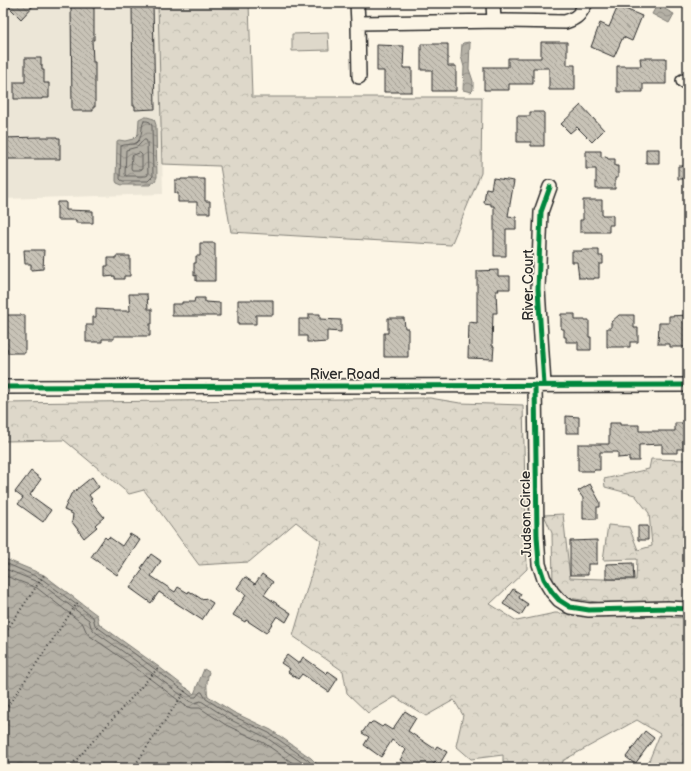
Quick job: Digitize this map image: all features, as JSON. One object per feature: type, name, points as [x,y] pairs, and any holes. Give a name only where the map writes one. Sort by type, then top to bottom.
[{"type":"street","points":[[357,3],[359,77]]},
{"type":"street","points":[[493,3],[494,21]]},
{"type":"street","points":[[358,24],[494,21],[565,22],[574,19],[581,14],[586,3]]},
{"type":"street","name":"River Court","points":[[540,385],[538,289],[541,212],[550,187]]},
{"type":"street","name":"Judson Circle","points":[[540,385],[537,536],[539,564],[544,579],[552,592],[559,600],[570,607],[589,610],[668,608],[688,609]]},
{"type":"street","name":"River Road","points":[[3,387],[688,385]]},
{"type":"path","points":[[3,636],[44,575]]},
{"type":"path","points":[[3,713],[78,602]]},
{"type":"path","points":[[69,768],[159,667]]},
{"type":"path","points":[[133,768],[187,688]]},
{"type":"shaded area","points":[[3,3],[158,3],[163,194],[3,199]]},
{"type":"green space","points":[[158,3],[249,3],[252,97],[482,97],[481,173],[451,245],[231,232],[220,166],[162,164]]},
{"type":"green space","points":[[328,33],[329,50],[292,51],[292,34]]},
{"type":"green space","points":[[430,398],[460,403],[523,405],[527,569],[490,604],[517,621],[555,613],[688,618],[688,768],[646,768],[660,734],[637,720],[564,760],[559,768],[503,768],[503,755],[471,759],[456,746],[463,715],[454,700],[426,716],[395,697],[368,713],[347,693],[343,671],[293,636],[321,541],[296,522],[249,562],[199,565],[144,490],[129,494],[64,440],[3,441],[3,403]]},
{"type":"green space","points":[[651,459],[688,460],[688,554],[686,586],[688,586],[688,602],[602,603],[569,598],[553,586],[552,533],[544,515],[563,514],[570,578],[636,580],[637,559],[603,560],[608,525],[629,527],[638,550],[652,546],[649,513],[635,495],[605,487],[604,479],[649,469]]},
{"type":"water","points":[[657,5],[674,14],[669,23],[652,14]]},
{"type":"water","points":[[469,42],[469,69],[473,81],[473,90],[471,92],[463,90],[464,67],[461,56],[462,44]]},
{"type":"water","points":[[143,117],[154,119],[156,125],[157,177],[150,185],[122,185],[116,181],[117,141],[133,139],[138,134],[139,119]]},
{"type":"water","points":[[3,558],[44,575],[97,615],[99,624],[194,694],[204,669],[209,672],[207,684],[208,696],[233,712],[271,730],[311,758],[321,768],[3,768]]},
{"type":"building","points":[[5,3],[36,3],[21,19]]},
{"type":"building","points":[[71,3],[94,3],[94,40],[92,40],[93,62],[95,62],[95,107],[93,107],[93,111],[72,111]]},
{"type":"building","points":[[132,3],[153,3],[155,109],[135,110],[135,106],[133,106]]},
{"type":"building","points":[[618,6],[642,16],[632,41],[623,37],[614,57],[591,47],[600,23],[609,27]]},
{"type":"building","points":[[541,42],[567,42],[567,65],[575,65],[575,90],[549,90],[549,68],[533,68],[533,84],[509,84],[509,90],[484,90],[484,67],[508,67],[508,58],[541,58]]},
{"type":"building","points":[[421,44],[448,44],[448,66],[456,66],[456,91],[432,91],[432,70],[421,70]]},
{"type":"building","points":[[377,45],[404,46],[403,68],[412,68],[412,92],[384,92],[384,71],[377,71]]},
{"type":"building","points":[[25,58],[41,58],[42,70],[44,70],[44,83],[49,83],[49,98],[14,99],[14,82],[25,82]]},
{"type":"building","points":[[640,58],[666,58],[666,84],[643,84],[643,92],[617,92],[617,66],[641,66]]},
{"type":"building","points":[[581,105],[604,130],[592,142],[577,127],[570,133],[561,124]]},
{"type":"building","points":[[530,112],[544,112],[544,146],[531,146],[531,142],[517,142],[517,116],[530,116]]},
{"type":"building","points":[[3,138],[60,138],[60,159],[3,159]]},
{"type":"building","points":[[646,149],[659,149],[659,163],[646,163]]},
{"type":"building","points":[[586,151],[601,151],[601,157],[606,156],[608,159],[615,159],[615,166],[618,166],[618,178],[615,178],[615,189],[596,189],[596,169],[586,169]]},
{"type":"building","points":[[678,166],[688,166],[688,179],[678,179]]},
{"type":"building","points":[[493,178],[514,181],[508,216],[516,217],[516,229],[506,229],[506,256],[494,256],[494,206],[484,203],[486,188],[491,189]]},
{"type":"building","points":[[205,179],[205,201],[210,201],[210,213],[197,213],[197,202],[178,202],[178,193],[175,193],[175,180]]},
{"type":"building","points":[[583,200],[602,200],[602,215],[613,215],[613,225],[609,225],[609,232],[580,232],[580,220],[583,220]]},
{"type":"building","points":[[57,202],[66,202],[66,210],[93,211],[93,223],[76,223],[76,220],[57,220]]},
{"type":"building","points":[[200,243],[215,243],[215,281],[196,281],[196,275],[194,276],[194,263],[196,263],[196,256],[200,256]]},
{"type":"building","points":[[24,250],[44,250],[43,269],[31,270],[31,264],[25,264]]},
{"type":"building","points":[[599,250],[599,256],[603,256],[603,264],[599,264],[599,278],[579,278],[577,262],[572,262],[572,251]]},
{"type":"building","points":[[116,256],[130,256],[130,276],[124,276],[124,279],[115,279],[115,276],[105,277],[105,266],[108,266],[108,258],[116,258]]},
{"type":"building","points":[[498,270],[498,276],[510,276],[510,289],[498,289],[499,291],[496,291],[497,313],[493,313],[493,359],[468,358],[469,322],[477,323],[477,271]]},
{"type":"building","points":[[129,294],[147,294],[148,309],[152,309],[150,336],[114,336],[114,339],[102,339],[102,342],[86,342],[86,325],[93,325],[93,317],[96,317],[96,309],[130,311]]},
{"type":"building","points":[[195,298],[205,298],[205,302],[220,303],[220,316],[172,316],[172,304],[194,302]]},
{"type":"building","points":[[238,300],[273,300],[273,315],[256,315],[256,324],[238,324]]},
{"type":"building","points":[[309,314],[320,314],[320,319],[341,320],[341,332],[327,331],[327,342],[307,342],[307,336],[299,336],[299,319],[309,319]]},
{"type":"building","points":[[561,314],[575,314],[575,320],[589,320],[591,350],[578,350],[578,342],[566,342],[566,337],[564,337],[564,329],[561,329]]},
{"type":"building","points":[[6,315],[25,315],[25,353],[7,353],[7,348],[3,348],[3,332],[6,332]]},
{"type":"building","points":[[619,315],[634,315],[634,328],[638,328],[638,342],[630,342],[630,347],[607,347],[607,328],[611,328],[611,322]]},
{"type":"building","points":[[688,315],[688,347],[670,347],[670,344],[658,344],[659,323],[669,323],[669,316]]},
{"type":"building","points":[[388,318],[404,318],[405,328],[408,328],[408,357],[384,357],[384,333],[388,333]]},
{"type":"building","points":[[566,416],[579,417],[579,433],[566,433]]},
{"type":"building","points":[[609,423],[620,423],[620,425],[639,425],[639,431],[675,431],[675,423],[687,423],[687,449],[677,449],[677,453],[662,453],[662,444],[639,445],[639,461],[629,461],[629,457],[618,458],[618,452],[600,452],[600,470],[578,471],[578,444],[609,444]]},
{"type":"building","points":[[31,471],[41,479],[30,495],[51,510],[43,522],[18,504],[23,498],[15,492]]},
{"type":"building","points":[[92,477],[99,487],[89,495],[92,499],[90,500],[104,517],[95,525],[97,527],[84,538],[72,522],[73,514],[64,510],[71,494]]},
{"type":"building","points":[[590,484],[600,502],[600,507],[597,507],[597,519],[583,519],[583,498],[578,491]]},
{"type":"building","points":[[638,526],[648,526],[648,540],[638,540]]},
{"type":"building","points":[[130,534],[140,540],[117,575],[91,557],[105,537],[107,539],[109,537],[122,546]]},
{"type":"building","points":[[597,540],[597,564],[588,564],[588,575],[570,575],[570,541]]},
{"type":"building","points":[[151,554],[161,561],[151,576],[175,592],[178,587],[188,593],[189,591],[203,600],[205,598],[213,603],[202,620],[159,592],[151,603],[130,588]]},
{"type":"building","points":[[633,563],[634,579],[606,579],[606,564]]},
{"type":"building","points":[[262,574],[273,582],[264,595],[291,613],[286,622],[277,616],[266,633],[246,620],[245,622],[233,615],[246,595],[237,588],[245,577],[255,584]]},
{"type":"building","points":[[513,589],[521,594],[519,598],[528,604],[521,615],[503,604]]},
{"type":"building","points":[[287,655],[299,664],[303,657],[327,674],[328,671],[338,678],[329,692],[302,674],[298,679],[288,672],[290,669],[281,663]]},
{"type":"building","points":[[405,711],[416,718],[408,731],[435,749],[437,746],[447,752],[439,765],[435,762],[431,768],[413,768],[400,760],[406,750],[392,740],[381,757],[364,745],[369,737],[362,733],[369,723],[374,722],[382,727],[384,725],[392,730]]},
{"type":"building","points":[[645,731],[654,738],[635,764],[626,757]]},
{"type":"cycle path","points":[[544,385],[538,289],[541,212],[550,187]]},
{"type":"cycle path","points":[[535,385],[537,536],[539,564],[544,579],[552,592],[559,600],[570,607],[589,610],[668,608],[688,609]]},
{"type":"cycle path","points":[[3,387],[688,385]]}]
